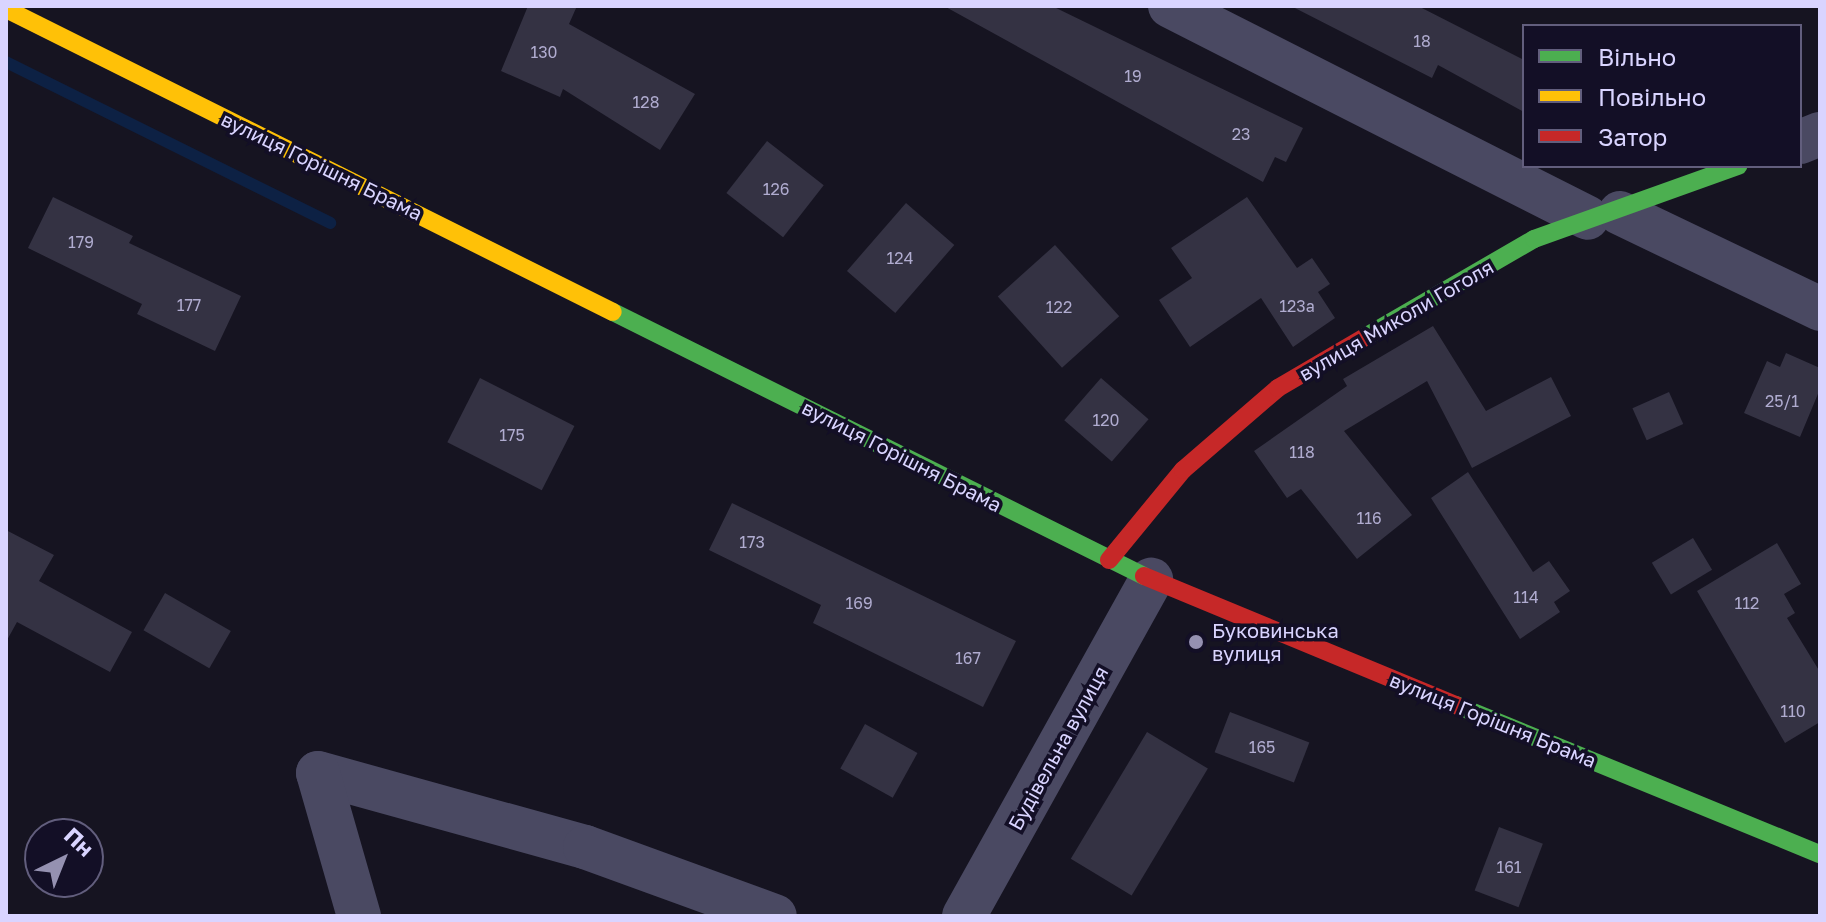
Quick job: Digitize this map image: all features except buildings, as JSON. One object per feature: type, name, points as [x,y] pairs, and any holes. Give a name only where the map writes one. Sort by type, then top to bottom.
[{"type":"street","points":[[1170,6],[1603,215],[1820,309]]},
{"type":"street","name":"вулиця Горішня Брама","points":[[6,9],[1151,580],[1820,854]]},
{"type":"street","name":"вулиця Миколи Гоголя","points":[[1109,560],[1183,470],[1278,388],[1534,239],[1732,168]]},
{"type":"street","name":"Будівельна вулиця","points":[[964,916],[1151,580]]},
{"type":"street","points":[[359,916],[318,773],[585,847],[775,916]]},
{"type":"waterway","points":[[6,62],[330,223]]},
{"type":"traffic: fast","points":[[1365,337],[1534,239],[1732,168]]},
{"type":"traffic: fast","points":[[613,312],[1144,576]]},
{"type":"traffic: fast","points":[[1456,705],[1820,854]]},
{"type":"traffic: slow","points":[[6,9],[613,312]]},
{"type":"traffic: jam","points":[[1109,560],[1183,470],[1278,388],[1365,337]]},
{"type":"traffic: jam","points":[[1144,576],[1456,705]]},
{"type":"place","name":"Буковинська вулиця","points":[[1196,642]]}]
